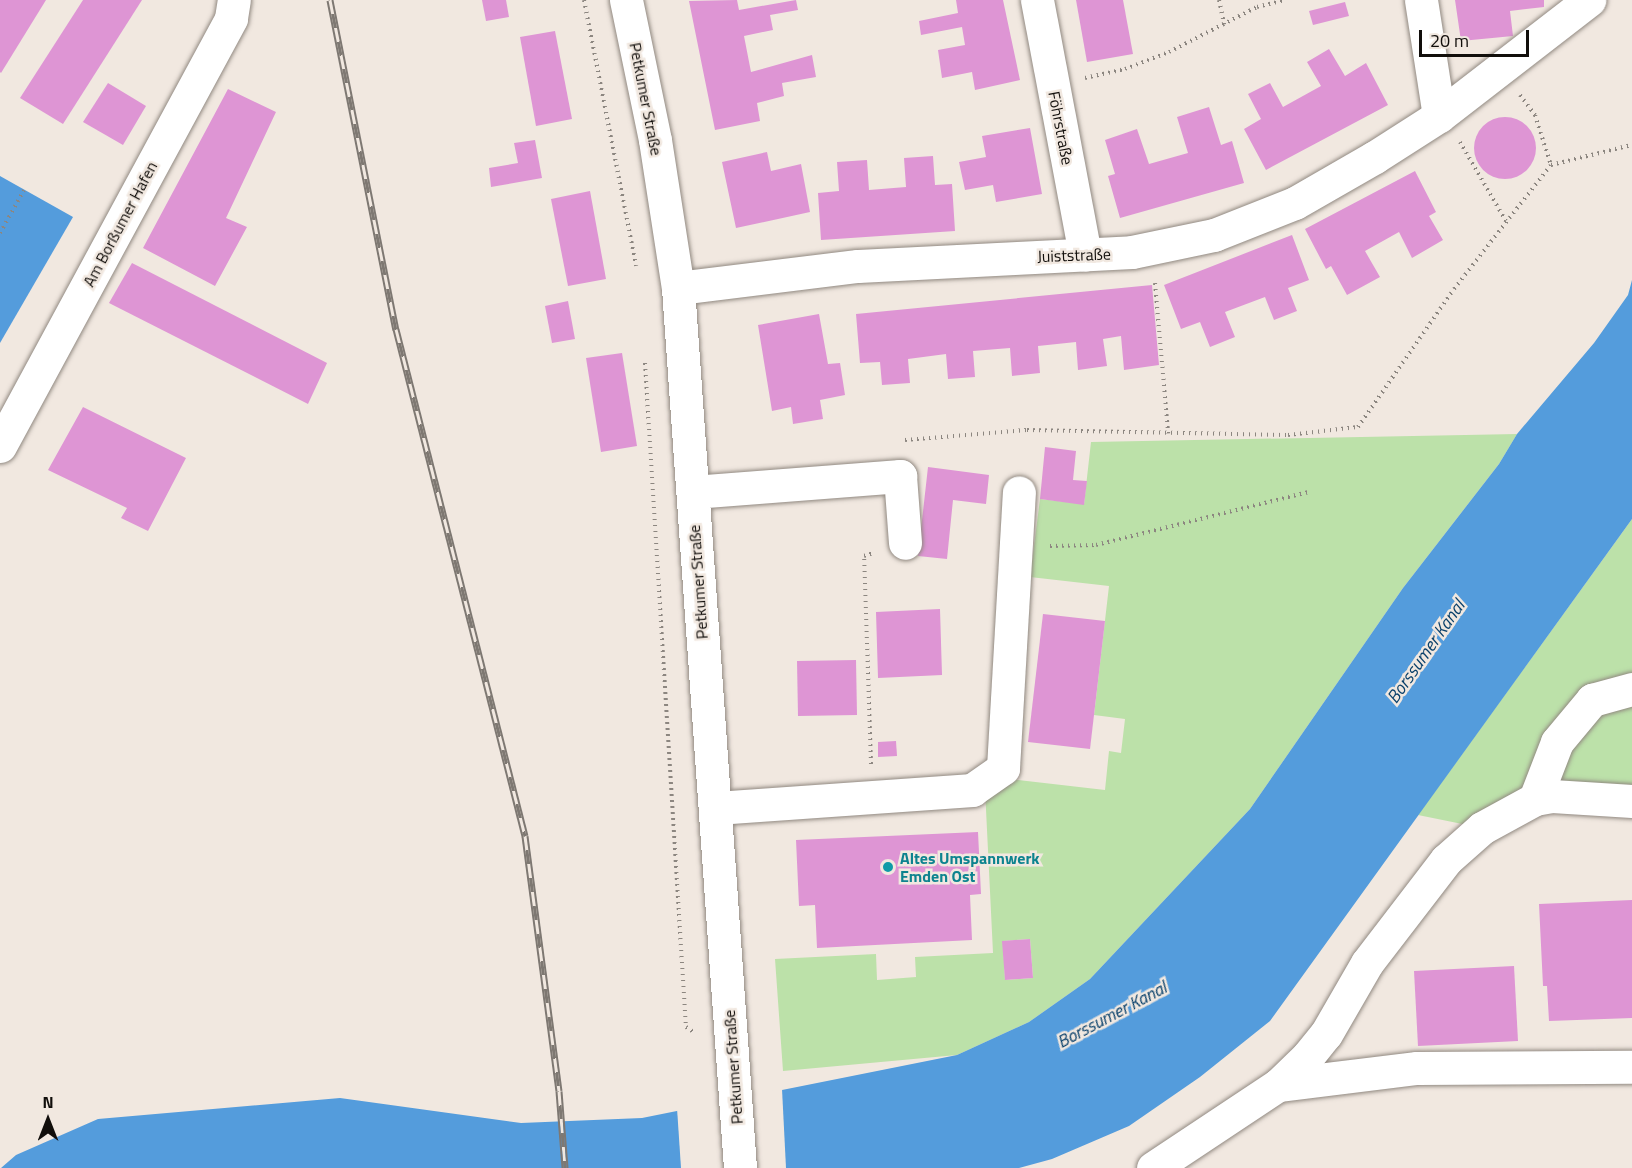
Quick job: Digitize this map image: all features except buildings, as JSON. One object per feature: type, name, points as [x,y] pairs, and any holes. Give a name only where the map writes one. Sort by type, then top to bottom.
[{"type":"street","name":"Am Borßumer Hafen","points":[[0,446],[231,18],[234,0]]},
{"type":"street","name":"Petkumer Straße","points":[[626,0],[656,140],[678,288],[740,1168]]},
{"type":"street","name":"Föhrstraße","points":[[1037,0],[1085,255]]},
{"type":"street","points":[[1421,0],[1439,116]]},
{"type":"street","name":"Juiststraße","points":[[678,288],[858,266],[1085,255],[1153,249],[1214,235],[1294,203],[1439,116],[1589,0]]},
{"type":"street","points":[[693,492],[900,476],[905,543]]},
{"type":"street","points":[[716,808],[972,790],[1003,768],[1019,492]]},
{"type":"street","points":[[1535,799],[1557,742],[1593,700],[1632,689]]},
{"type":"street","points":[[1153,1168],[1278,1084],[1326,1034],[1367,963],[1446,860],[1482,828],[1535,799],[1552,796],[1632,801]]},
{"type":"street","points":[[1278,1084],[1417,1068],[1632,1067]]},
{"type":"path","points":[[584,0],[636,268]]},
{"type":"path","points":[[1219,0],[1224,24]]},
{"type":"path","points":[[1053,87],[1125,69],[1257,7],[1285,0]]},
{"type":"path","points":[[1500,69],[1535,115],[1551,165]]},
{"type":"path","points":[[1439,116],[1455,134],[1507,221]]},
{"type":"path","points":[[900,440],[1027,430],[1288,435],[1358,427],[1507,221],[1551,165],[1632,145]]},
{"type":"path","points":[[0,233],[24,190]]},
{"type":"path","points":[[1153,249],[1168,433]]},
{"type":"path","points":[[644,355],[686,1027],[733,1063]]},
{"type":"path","points":[[1016,546],[1096,545],[1310,492]]},
{"type":"path","points":[[872,798],[864,556],[905,543]]},
{"type":"green space","points":[[1517,434],[1499,464],[1403,588],[1250,809],[1090,979],[1029,1022],[957,1055],[783,1071],[775,959],[876,954],[877,980],[916,977],[915,957],[993,953],[985,789],[1000,778],[1105,790],[1109,751],[1121,753],[1125,719],[1094,715],[1109,586],[1030,577],[1040,499],[1084,504],[1091,442]],"holes":[[[1030,939],[1033,978],[1005,980],[1003,941]]]},
{"type":"green space","points":[[1632,519],[1632,801],[1553,796],[1482,828],[1418,815]]},
{"type":"water","points":[[0,176],[73,217],[0,343]]},
{"type":"water","name":"Borssumer Kanal","points":[[1632,280],[1632,519],[1270,1021],[1200,1077],[1129,1126],[1052,1159],[1019,1168],[1,1168],[16,1155],[98,1119],[340,1098],[521,1123],[642,1118],[957,1055],[1029,1022],[1090,979],[1250,809],[1403,588],[1499,464],[1517,434],[1594,343],[1628,295]]},
{"type":"pier","points":[[782,1089],[786,1168],[681,1168],[677,1108]]},
{"type":"railway","points":[[330,0],[396,329],[525,836],[559,1091],[565,1168]]},
{"type":"place","name":"Altes Umspannwerk Emden Ost","points":[[888,867]]}]
